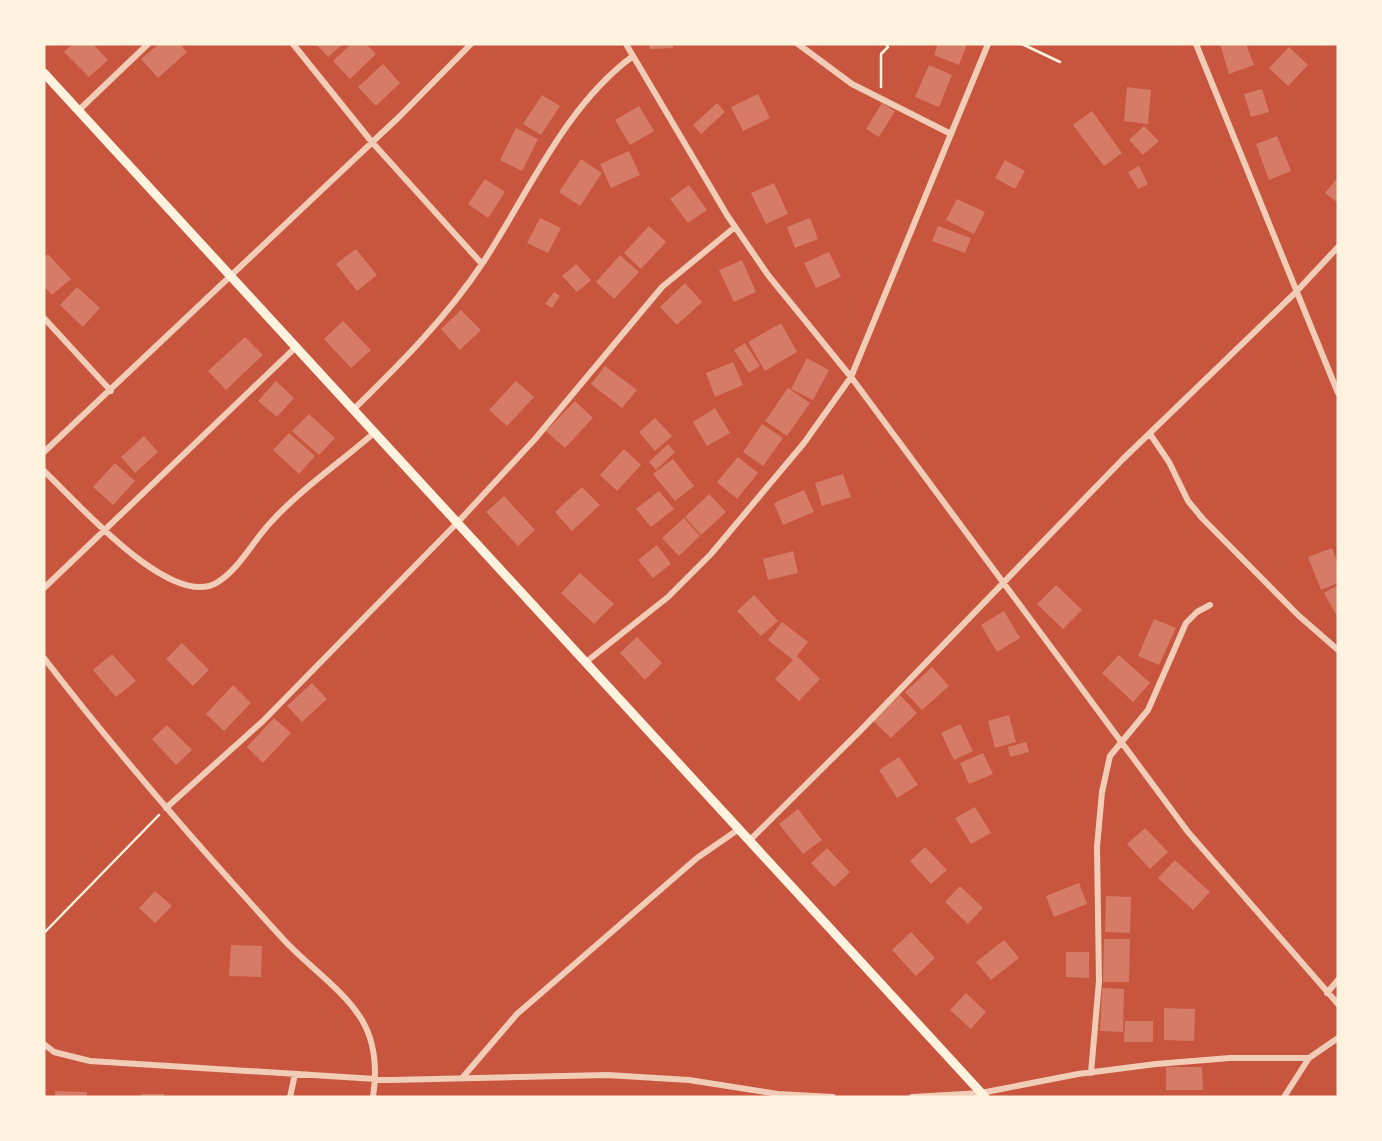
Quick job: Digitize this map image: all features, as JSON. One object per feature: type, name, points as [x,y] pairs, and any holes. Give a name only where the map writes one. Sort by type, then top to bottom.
[{"type":"main road","points":[[44,73],[983,1095]]},
{"type":"street","points":[[79,110],[148,44]]},
{"type":"street","points":[[293,44],[371,141],[482,264]]},
{"type":"street","points":[[44,453],[471,44]]},
{"type":"street","points":[[626,44],[735,227],[768,275],[851,377],[1119,744],[1188,832],[1338,1004]]},
{"type":"street","points":[[798,44],[852,84],[951,134]]},
{"type":"street","points":[[586,662],[668,597],[711,554],[804,443],[851,377],[988,44]]},
{"type":"street","points":[[1196,44],[1338,393]]},
{"type":"street","points":[[355,410],[438,320],[482,264],[568,126],[604,79],[633,56]]},
{"type":"street","points":[[166,808],[263,721],[458,522],[536,439],[662,287],[735,227]]},
{"type":"street","points":[[750,840],[1338,247]]},
{"type":"street","points":[[44,318],[111,391]]},
{"type":"street","points":[[44,588],[296,346]]},
{"type":"street","points":[[44,471],[151,571],[175,583],[205,587],[217,583],[233,569],[272,521],[376,432]]},
{"type":"street","points":[[1150,434],[1169,462],[1188,500],[1203,519],[1298,615],[1338,650]]},
{"type":"street","points":[[1090,1073],[1099,981],[1097,846],[1102,792],[1110,756],[1148,710],[1186,623],[1197,612],[1210,605]]},
{"type":"street","points":[[44,658],[166,808],[286,942],[334,987],[360,1018],[373,1049],[376,1079],[373,1097]]},
{"type":"street","points":[[462,1077],[517,1014],[697,858],[739,829]]},
{"type":"street","points":[[1327,993],[1338,980]]},
{"type":"street","points":[[1284,1097],[1309,1058],[1338,1038]]},
{"type":"street","points":[[44,1044],[54,1052],[90,1061],[376,1079],[607,1075],[689,1080],[778,1096],[833,1097]]},
{"type":"street","points":[[912,1097],[983,1095],[1090,1073],[1230,1058],[1309,1058]]},
{"type":"street","points":[[290,1097],[295,1074]]},
{"type":"path","points":[[882,101],[881,54],[888,47],[886,44]]},
{"type":"path","points":[[1022,44],[1060,62]]},
{"type":"path","points":[[44,933],[166,808]]},
{"type":"building","points":[[73,44],[93,44],[108,60],[89,77],[64,52]]},
{"type":"building","points":[[159,44],[180,44],[187,52],[158,78],[141,59]]},
{"type":"building","points":[[316,44],[343,44],[328,57]]},
{"type":"building","points":[[351,44],[366,44],[376,54],[350,79],[333,61]]},
{"type":"building","points":[[649,44],[673,44],[673,48],[650,49]]},
{"type":"building","points":[[938,44],[967,44],[959,65],[934,55]]},
{"type":"building","points":[[1220,44],[1246,44],[1254,65],[1229,74]]},
{"type":"building","points":[[1289,47],[1308,65],[1288,86],[1269,68]]},
{"type":"building","points":[[383,64],[400,83],[376,106],[358,87]]},
{"type":"building","points":[[929,65],[952,75],[939,107],[915,97]]},
{"type":"building","points":[[1127,87],[1151,90],[1148,124],[1124,121]]},
{"type":"building","points":[[1262,89],[1269,112],[1251,117],[1244,94]]},
{"type":"building","points":[[758,94],[770,118],[743,131],[731,107]]},
{"type":"building","points":[[542,95],[560,106],[541,135],[523,124]]},
{"type":"building","points":[[717,103],[725,112],[701,134],[693,125]]},
{"type":"building","points":[[882,103],[895,111],[879,137],[866,129]]},
{"type":"building","points":[[639,106],[654,131],[630,145],[615,120]]},
{"type":"building","points":[[1092,111],[1122,153],[1104,166],[1073,125]]},
{"type":"building","points":[[1144,126],[1159,141],[1143,155],[1129,140]]},
{"type":"building","points":[[516,128],[538,139],[522,171],[500,160]]},
{"type":"building","points":[[1277,136],[1291,171],[1269,180],[1256,144]]},
{"type":"building","points":[[629,151],[640,175],[611,188],[600,164]]},
{"type":"building","points":[[581,159],[602,173],[580,206],[559,192]]},
{"type":"building","points":[[1005,160],[1025,171],[1015,189],[995,178]]},
{"type":"building","points":[[1139,166],[1148,184],[1138,189],[1128,172]]},
{"type":"building","points":[[1338,177],[1338,203],[1325,193]]},
{"type":"building","points":[[485,179],[505,192],[488,218],[468,204]]},
{"type":"building","points":[[774,183],[788,214],[766,224],[751,193]]},
{"type":"building","points":[[689,185],[707,210],[688,223],[670,199]]},
{"type":"building","points":[[957,199],[985,212],[974,234],[946,220]]},
{"type":"building","points":[[540,218],[561,228],[548,253],[527,243]]},
{"type":"building","points":[[810,218],[818,239],[795,248],[787,227]]},
{"type":"building","points":[[649,226],[666,242],[641,269],[624,253]]},
{"type":"building","points":[[938,226],[971,238],[965,253],[932,241]]},
{"type":"building","points":[[356,249],[377,275],[357,291],[336,264]]},
{"type":"building","points":[[829,252],[841,277],[816,288],[804,263]]},
{"type":"building","points":[[48,254],[71,279],[52,295],[44,286],[44,258]]},
{"type":"building","points":[[620,255],[639,272],[614,299],[596,282]]},
{"type":"building","points":[[742,260],[756,292],[734,302],[719,270]]},
{"type":"building","points":[[576,264],[591,280],[577,292],[562,276]]},
{"type":"building","points":[[685,283],[702,302],[677,325],[660,307]]},
{"type":"building","points":[[77,287],[100,308],[83,327],[60,305]]},
{"type":"building","points":[[554,292],[560,296],[552,308],[545,304]]},
{"type":"building","points":[[461,310],[481,330],[460,350],[441,329]]},
{"type":"building","points":[[343,321],[371,350],[351,368],[324,339]]},
{"type":"building","points":[[781,323],[797,352],[765,371],[748,342]]},
{"type":"building","points":[[245,337],[263,355],[226,390],[208,371]]},
{"type":"building","points":[[745,343],[760,366],[749,373],[734,350]]},
{"type":"building","points":[[807,358],[829,370],[813,400],[791,389]]},
{"type":"building","points":[[733,362],[743,385],[715,397],[706,373]]},
{"type":"building","points":[[605,366],[637,390],[622,408],[591,384]]},
{"type":"building","points":[[276,381],[294,398],[277,417],[258,401]]},
{"type":"building","points":[[516,381],[534,397],[507,426],[489,410]]},
{"type":"building","points":[[788,388],[810,403],[787,436],[765,421]]},
{"type":"building","points":[[575,401],[593,418],[565,448],[546,431]]},
{"type":"building","points":[[715,408],[730,433],[707,446],[693,422]]},
{"type":"building","points":[[309,414],[335,438],[319,455],[292,431]]},
{"type":"building","points":[[655,418],[672,436],[655,451],[639,432]]},
{"type":"building","points":[[762,424],[783,438],[763,466],[743,452]]},
{"type":"building","points":[[289,433],[315,456],[299,474],[273,450]]},
{"type":"building","points":[[144,436],[158,452],[135,473],[121,457]]},
{"type":"building","points":[[668,444],[675,452],[656,470],[649,462]]},
{"type":"building","points":[[624,449],[641,465],[617,491],[600,475]]},
{"type":"building","points":[[738,457],[758,473],[737,499],[717,482]]},
{"type":"building","points":[[673,459],[694,486],[675,501],[653,474]]},
{"type":"building","points":[[115,463],[135,481],[113,505],[93,487]]},
{"type":"building","points":[[843,474],[851,497],[822,506],[815,483]]},
{"type":"building","points":[[582,487],[600,505],[572,531],[555,512]]},
{"type":"building","points":[[804,490],[814,512],[783,525],[774,503]]},
{"type":"building","points":[[659,491],[674,509],[651,527],[636,509]]},
{"type":"building","points":[[709,494],[726,512],[701,535],[685,517]]},
{"type":"building","points":[[504,496],[535,530],[518,546],[486,512]]},
{"type":"building","points":[[684,518],[700,536],[679,556],[662,538]]},
{"type":"building","points":[[657,545],[671,564],[653,578],[638,560]]},
{"type":"building","points":[[1332,548],[1338,564],[1338,583],[1321,590],[1308,557]]},
{"type":"building","points":[[793,551],[798,573],[768,580],[763,559]]},
{"type":"building","points":[[580,573],[614,604],[594,624],[561,593]]},
{"type":"building","points":[[1056,585],[1082,610],[1063,629],[1037,604]]},
{"type":"building","points":[[1338,585],[1338,618],[1324,593]]},
{"type":"building","points":[[754,595],[778,621],[761,636],[737,611]]},
{"type":"building","points":[[1004,611],[1020,638],[997,652],[981,625]]},
{"type":"building","points":[[1154,619],[1176,628],[1159,665],[1138,656]]},
{"type":"building","points":[[782,622],[808,642],[797,656],[820,679],[799,701],[775,679],[793,660],[768,640]]},
{"type":"building","points":[[637,637],[662,663],[645,680],[620,653]]},
{"type":"building","points":[[182,643],[209,670],[193,686],[166,659]]},
{"type":"building","points":[[112,654],[136,681],[116,697],[93,670]]},
{"type":"building","points":[[1119,655],[1150,683],[1133,702],[1102,673]]},
{"type":"building","points":[[932,667],[949,686],[922,710],[905,692]]},
{"type":"building","points":[[312,683],[327,699],[302,722],[287,706]]},
{"type":"building","points":[[233,685],[251,703],[224,731],[206,714]]},
{"type":"building","points":[[900,695],[917,713],[891,738],[873,721]]},
{"type":"building","points":[[1009,715],[1016,742],[995,748],[988,721]]},
{"type":"building","points":[[274,718],[291,733],[263,763],[247,747]]},
{"type":"building","points":[[960,724],[973,751],[954,760],[941,733]]},
{"type":"building","points":[[167,725],[192,750],[176,765],[152,739]]},
{"type":"building","points":[[1026,742],[1029,752],[1010,757],[1008,747]]},
{"type":"building","points":[[983,753],[993,774],[969,784],[960,763]]},
{"type":"building","points":[[899,757],[918,785],[897,798],[879,770]]},
{"type":"building","points":[[975,807],[991,833],[971,844],[955,818]]},
{"type":"building","points":[[798,809],[822,840],[803,854],[779,824]]},
{"type":"building","points":[[1145,828],[1168,852],[1150,869],[1127,844]]},
{"type":"building","points":[[925,847],[947,870],[931,884],[910,861]]},
{"type":"building","points":[[827,848],[850,872],[834,887],[811,863]]},
{"type":"building","points":[[1175,860],[1210,892],[1193,910],[1158,878]]},
{"type":"building","points":[[1079,883],[1087,904],[1054,917],[1046,896]]},
{"type":"building","points":[[960,886],[983,908],[968,924],[945,902]]},
{"type":"building","points":[[155,891],[172,906],[155,923],[139,908]]},
{"type":"building","points":[[1106,896],[1131,897],[1130,933],[1105,932]]},
{"type":"building","points":[[911,932],[935,958],[916,976],[892,950]]},
{"type":"building","points":[[1104,939],[1130,939],[1129,982],[1103,982]]},
{"type":"building","points":[[1004,940],[1019,958],[991,980],[976,962]]},
{"type":"building","points":[[231,945],[262,946],[261,977],[229,976]]},
{"type":"building","points":[[1066,952],[1089,952],[1089,978],[1066,977]]},
{"type":"building","points":[[1102,988],[1124,989],[1123,1032],[1100,1031]]},
{"type":"building","points":[[966,993],[986,1012],[971,1029],[950,1010]]},
{"type":"building","points":[[1164,1008],[1195,1009],[1194,1041],[1164,1040]]},
{"type":"building","points":[[1125,1021],[1153,1021],[1153,1042],[1124,1042]]},
{"type":"building","points":[[1166,1067],[1202,1067],[1203,1090],[1166,1090]]},
{"type":"building","points":[[55,1091],[87,1092],[87,1097],[55,1097]]},
{"type":"building","points":[[141,1094],[164,1094],[164,1097],[141,1097]]}]
